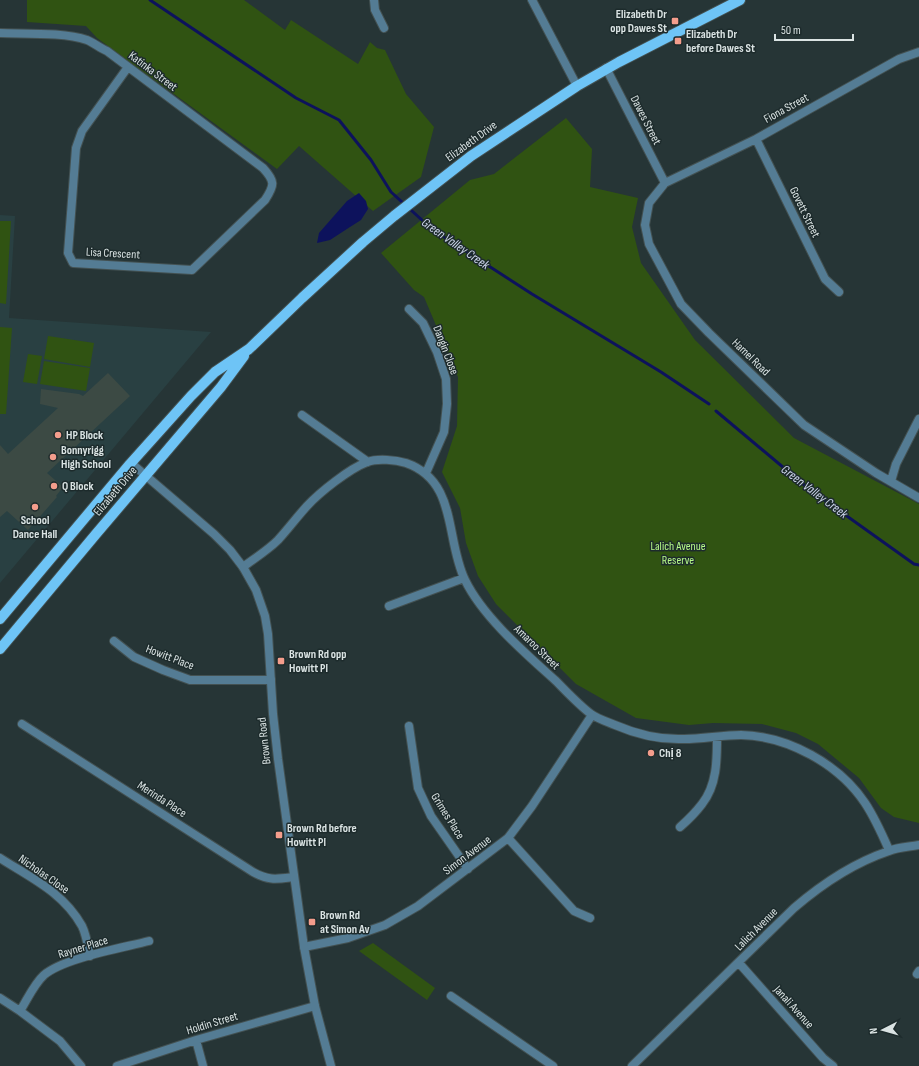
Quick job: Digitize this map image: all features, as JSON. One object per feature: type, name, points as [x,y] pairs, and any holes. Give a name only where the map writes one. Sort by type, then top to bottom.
[{"type":"main road","name":"Elizabeth Drive","points":[[0,649],[221,387],[249,349],[363,242],[430,187],[503,134],[577,86],[606,68],[740,0]]},
{"type":"main road","name":"Elizabeth Drive","points":[[0,619],[131,463],[191,396],[215,372],[249,349]]},
{"type":"street","points":[[374,0],[375,10],[384,28]]},
{"type":"street","points":[[532,0],[577,86]]},
{"type":"street","name":"Katinka Street","points":[[0,32],[76,37],[89,41],[128,67],[263,168],[272,178]]},
{"type":"street","name":"Fiona Street","points":[[665,183],[756,139],[899,59],[919,52]]},
{"type":"street","name":"Lisa Crescent","points":[[128,67],[82,131],[76,148],[68,253],[73,263],[192,270],[265,200],[270,193],[272,178]]},
{"type":"street","name":"Dawes Street","points":[[606,68],[665,183]]},
{"type":"street","name":"Govett Street","points":[[756,139],[825,280],[839,292]]},
{"type":"street","name":"Hamel Road","points":[[665,183],[649,204],[645,225],[649,244],[681,304],[804,425],[919,498]]},
{"type":"street","name":"Dangin Close","points":[[410,309],[423,323],[437,352],[446,379],[447,404],[444,432],[426,473]]},
{"type":"street","points":[[302,415],[368,462]]},
{"type":"street","points":[[891,481],[896,464],[919,419]]},
{"type":"street","name":"Amaroo Street","points":[[243,567],[278,540],[314,500],[340,478],[368,462],[384,460],[406,463],[426,473],[438,486],[447,506],[453,542],[464,578],[477,600],[500,628],[592,715],[625,729],[661,738],[683,739],[743,735],[761,737],[782,742],[828,765],[849,784],[864,802],[877,824],[889,850]]},
{"type":"street","name":"Brown Road","points":[[131,463],[214,534],[243,567],[256,590],[265,616],[270,646],[271,680],[277,751],[304,947],[315,1006],[331,1066]]},
{"type":"street","points":[[389,606],[464,578]]},
{"type":"street","name":"Howitt Place","points":[[114,641],[134,657],[190,680],[271,680]]},
{"type":"street","name":"Simon Avenue","points":[[304,947],[348,938],[384,925],[418,906],[508,838],[532,806],[592,715]]},
{"type":"street","name":"Merinda Place","points":[[22,724],[253,872],[269,879],[277,880],[294,877]]},
{"type":"street","name":"Grimes Place","points":[[409,726],[418,788],[431,816],[468,869]]},
{"type":"street","points":[[680,827],[702,804],[711,790],[715,774],[717,737]]},
{"type":"street","points":[[508,838],[574,911],[590,918]]},
{"type":"street","name":"Lalich Avenue","points":[[632,1066],[811,893],[852,867],[889,850],[919,845]]},
{"type":"street","name":"Nicholas Close","points":[[0,858],[56,893],[70,907],[83,927],[90,956]]},
{"type":"street","name":"Rayner Place","points":[[20,1011],[43,976],[54,968],[90,956],[149,941]]},
{"type":"street","name":"Janali Avenue","points":[[739,963],[823,1058],[833,1066]]},
{"type":"street","points":[[450,996],[552,1066]]},
{"type":"street","points":[[0,998],[60,1040],[81,1066]]},
{"type":"street","name":"Holdin Street","points":[[117,1066],[196,1040],[315,1006]]},
{"type":"street","points":[[196,1040],[203,1066]]},
{"type":"shaded area","points":[[359,193],[366,201],[368,209],[361,220],[330,240],[317,243],[319,233],[347,201]]},
{"type":"shaded area","name":"Bonnyrigg High School","points":[[0,215],[15,216],[9,318],[211,332],[0,583]]},
{"type":"green space","points":[[27,0],[244,0],[285,30],[291,20],[358,64],[370,42],[377,48],[385,50],[406,94],[434,127],[421,177],[373,211],[299,146],[277,169],[97,38],[86,26],[27,22]]},
{"type":"green space","name":"Lalich Avenue Reserve","points":[[566,118],[592,149],[590,187],[638,198],[632,227],[641,263],[695,340],[794,438],[919,504],[919,823],[894,817],[881,808],[859,778],[818,744],[796,733],[762,724],[713,723],[689,725],[636,718],[576,684],[496,604],[478,576],[466,543],[460,508],[442,472],[457,426],[458,377],[424,297],[414,290],[381,253],[470,180],[494,174]]},
{"type":"green space","points":[[0,221],[11,221],[6,304],[0,303]]},
{"type":"green space","points":[[0,327],[12,328],[6,414],[0,414]]},
{"type":"green space","points":[[48,336],[94,343],[90,367],[44,359]]},
{"type":"green space","points":[[28,354],[42,356],[37,384],[23,382]]},
{"type":"green space","points":[[44,361],[90,368],[86,391],[40,384]]},
{"type":"green space","points":[[373,943],[435,988],[427,1000],[359,951]]},
{"type":"building","name":"HP Block","points":[[108,373],[130,396],[47,473],[63,487],[56,496],[57,497],[28,530],[7,511],[0,517],[0,445],[8,454],[58,408],[40,404],[41,389],[79,394],[83,396]]},
{"type":"waterway","name":"Green Valley Creek","points":[[150,0],[296,98],[339,120],[371,160],[391,192],[433,230],[532,294],[661,372],[709,404]]},
{"type":"waterway","name":"Green Valley Creek","points":[[716,411],[809,489],[914,564],[919,565]]},
{"type":"place","name":"Elizabeth Dr opp Dawes St","points":[[675,21]]},
{"type":"place","name":"Elizabeth Dr before Dawes St","points":[[678,41]]},
{"type":"place","name":"HP Block","points":[[58,435]]},
{"type":"place","name":"Bonnyrigg High School","points":[[53,457]]},
{"type":"place","name":"Q Block","points":[[54,486]]},
{"type":"place","name":"School Dance Hall","points":[[35,507]]},
{"type":"place","name":"Brown Rd opp Howitt Pl","points":[[281,661]]},
{"type":"place","name":"Chị 8","points":[[651,753]]},
{"type":"place","name":"Brown Rd before Howitt Pl","points":[[279,835]]},
{"type":"place","name":"Brown Rd at Simon Av","points":[[312,922]]}]
